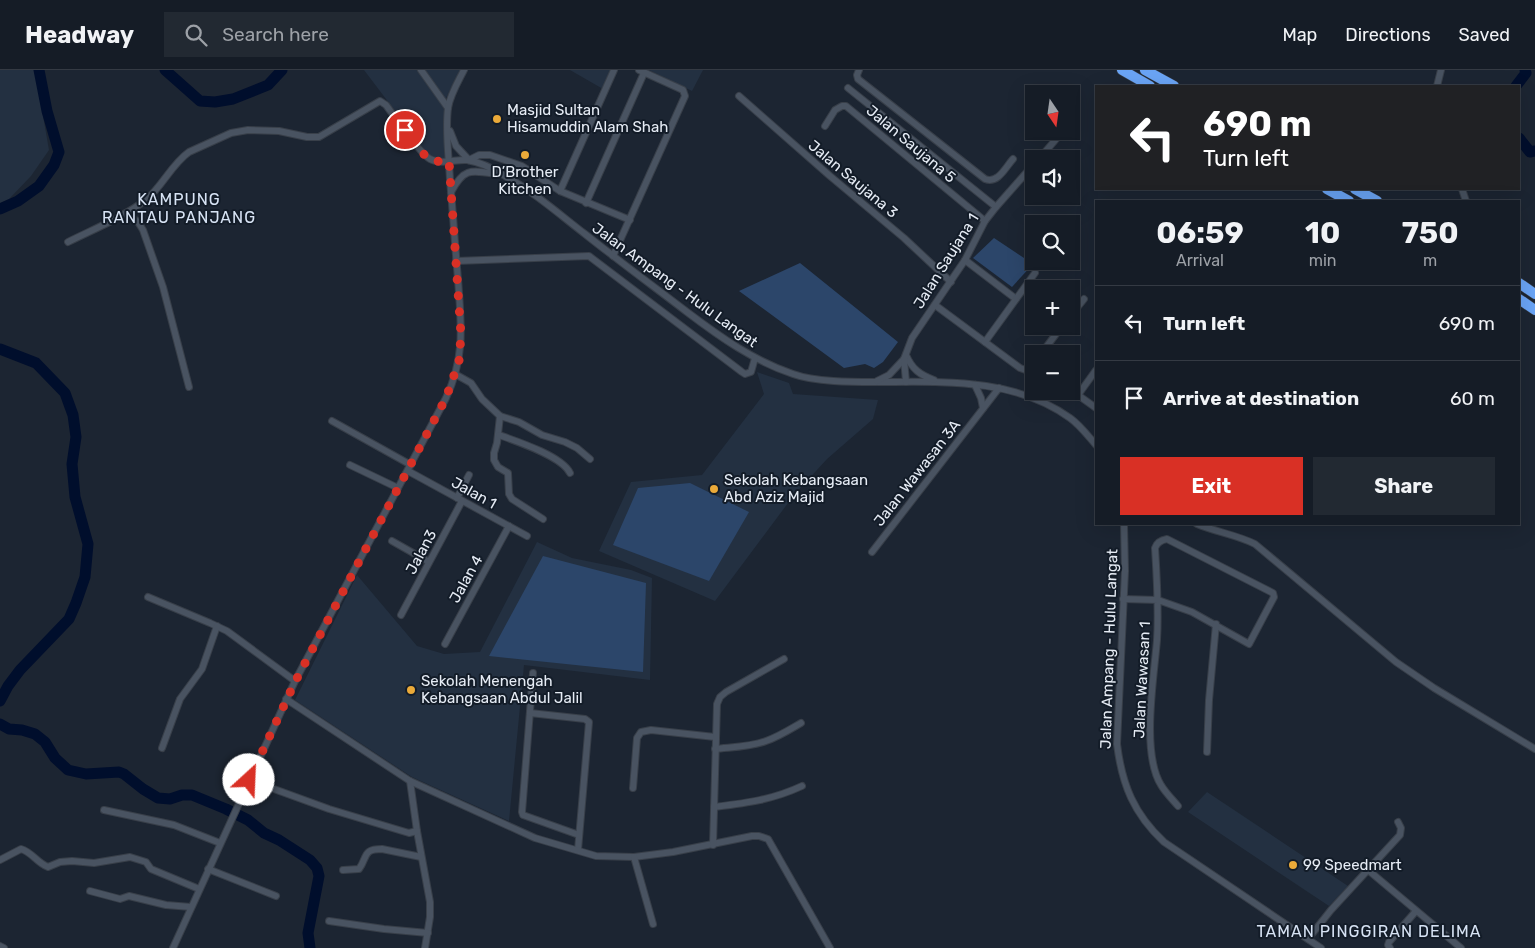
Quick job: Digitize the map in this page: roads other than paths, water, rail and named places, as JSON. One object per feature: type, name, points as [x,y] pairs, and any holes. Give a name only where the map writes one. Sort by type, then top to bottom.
[{"type":"highway","points":[[1122,70],[1148,85]]},
{"type":"highway","points":[[1145,70],[1172,85]]},
{"type":"highway","points":[[1329,190],[1347,200]]},
{"type":"highway","points":[[1357,190],[1375,200]]},
{"type":"highway","points":[[1520,284],[1535,294]]},
{"type":"highway","points":[[1520,300],[1535,310]]},
{"type":"street","points":[[420,70],[448,108],[451,134],[456,146],[469,160],[484,154],[522,166],[560,191],[630,220]]},
{"type":"street","points":[[173,948],[286,699],[446,398],[455,374],[459,361],[461,335],[449,161],[448,108],[453,92],[464,70]]},
{"type":"street","points":[[560,191],[614,70]]},
{"type":"street","points":[[859,70],[858,79],[985,179],[995,180],[1013,159]]},
{"type":"street","points":[[1437,85],[1441,70]]},
{"type":"street","points":[[586,203],[641,71],[683,90],[685,96],[613,256]]},
{"type":"street","name":"Jalan Saujana 5","points":[[848,88],[996,207]]},
{"type":"street","name":"Jalan Saujana 3","points":[[739,96],[904,238],[951,282]]},
{"type":"street","name":"Jalan Ampang - Hulu Langat","points":[[126,213],[146,200],[158,189],[183,156],[231,133],[248,130],[279,131],[307,137],[319,137],[378,101],[386,105],[430,159],[437,161],[469,160],[505,175],[537,197],[708,327],[770,366],[800,376],[847,382],[975,385],[1025,394],[1072,419],[1095,444]]},
{"type":"street","name":"Jalan Saujana 5","points":[[825,126],[835,110],[846,106],[985,222]]},
{"type":"street","points":[[913,140],[921,129]]},
{"type":"street","points":[[1047,150],[1055,140]]},
{"type":"street","points":[[451,192],[463,174],[478,171],[505,175]]},
{"type":"street","name":"Jalan Saujana 1","points":[[904,357],[912,338],[965,260],[985,222],[1025,174]]},
{"type":"street","points":[[68,242],[126,213],[138,222],[143,230],[163,287],[189,387]]},
{"type":"street","points":[[456,261],[588,256],[742,372],[747,374],[751,372],[755,358]]},
{"type":"street","points":[[965,260],[1016,299]]},
{"type":"street","points":[[985,342],[1035,273]]},
{"type":"street","points":[[1080,304],[1084,299]]},
{"type":"street","points":[[935,305],[1025,370]]},
{"type":"street","points":[[904,357],[906,382]]},
{"type":"street","points":[[874,382],[889,375],[904,357]]},
{"type":"street","points":[[904,357],[914,370],[927,378],[941,383]]},
{"type":"street","points":[[1080,392],[1095,371]]},
{"type":"street","points":[[455,374],[471,383],[482,399],[500,416],[520,422],[542,436],[565,442],[590,458]]},
{"type":"street","points":[[975,385],[983,408]]},
{"type":"street","name":"Jalan Wawasan 3A","points":[[872,552],[999,388]]},
{"type":"street","points":[[1080,396],[1095,407]]},
{"type":"street","points":[[500,416],[499,435],[494,460],[498,467],[508,473],[510,496],[543,519]]},
{"type":"street","name":"Jalan 1","points":[[332,421],[460,499],[527,536]]},
{"type":"street","points":[[499,435],[522,443],[557,460],[570,473]]},
{"type":"street","points":[[350,465],[398,488]]},
{"type":"street","name":"Jalan3","points":[[401,615],[460,499],[469,474]]},
{"type":"street","name":"Jalan Ampang - Hulu Langat","points":[[1124,525],[1117,744],[1120,769],[1128,792],[1138,812],[1150,829],[1164,842],[1322,948]]},
{"type":"street","points":[[1200,525],[1255,544],[1396,662],[1434,688],[1535,749]]},
{"type":"street","name":"Jalan 4","points":[[445,644],[509,526]]},
{"type":"street","name":"Jalan Wawasan 1","points":[[1178,806],[1160,784],[1152,752],[1150,727],[1151,695],[1157,639],[1158,600],[1155,548],[1162,540],[1167,539],[1272,593],[1274,597],[1249,644],[1216,624]]},
{"type":"street","points":[[392,541],[429,562]]},
{"type":"street","points":[[148,597],[227,631],[295,682]]},
{"type":"street","points":[[1123,599],[1158,600],[1192,612],[1216,624],[1209,700],[1207,752]]},
{"type":"street","points":[[162,748],[180,699],[202,669],[217,626]]},
{"type":"street","points":[[713,845],[716,704],[720,696],[726,692],[784,659]]},
{"type":"street","points":[[533,673],[522,813],[579,835]]},
{"type":"street","points":[[286,699],[410,781],[535,838],[596,856],[634,857],[713,845],[752,836],[764,837],[768,839],[830,948]]},
{"type":"street","points":[[530,713],[585,719],[589,722],[578,850]]},
{"type":"street","points":[[715,749],[765,742],[801,723]]},
{"type":"street","points":[[633,788],[637,738],[641,732],[651,730],[715,737]]},
{"type":"street","points":[[249,780],[328,809],[409,833],[416,831]]},
{"type":"street","points":[[410,781],[416,831],[430,902],[430,917],[425,948]]},
{"type":"street","points":[[714,807],[750,803],[784,795],[802,786]]},
{"type":"street","points":[[104,810],[174,825],[220,843]]},
{"type":"street","points":[[1308,939],[1331,910],[1400,835],[1401,828],[1398,822]]},
{"type":"street","points":[[0,860],[21,849],[26,850],[40,863],[48,867],[60,862],[94,862],[130,857],[146,862],[151,869],[199,889]]},
{"type":"street","points":[[342,870],[359,869],[366,854],[375,849],[421,857]]},
{"type":"street","points":[[634,857],[653,924]]},
{"type":"street","points":[[208,869],[276,896]]},
{"type":"street","points":[[1368,870],[1461,948]]},
{"type":"street","points":[[90,891],[120,899],[129,896],[166,906],[191,907]]},
{"type":"street","points":[[1390,948],[1389,942],[1416,910]]},
{"type":"street","points":[[328,921],[428,933]]},
{"type":"street","points":[[0,946],[4,948]]},
{"type":"waterway","points":[[0,209],[18,201],[39,186],[54,165],[59,152],[47,111],[39,70]]},
{"type":"waterway","points":[[165,70],[200,101],[215,102],[233,99],[268,85],[282,70]]},
{"type":"waterway","points":[[1517,85],[1526,73],[1525,70]]},
{"type":"waterway","points":[[1520,139],[1530,152],[1535,151]]},
{"type":"waterway","points":[[0,349],[36,363],[65,393],[73,415],[76,437],[72,464],[75,497],[88,544],[85,577],[69,619],[20,670],[0,701]]},
{"type":"waterway","points":[[0,724],[9,729],[35,734],[45,742],[55,758],[68,770],[86,774],[119,772],[158,798],[170,799],[182,795],[192,795],[248,820],[264,833],[279,840],[310,860],[317,868],[319,876],[308,933],[310,948]]},
{"type":"place","name":"Masjid Sultan Hisamuddin Alam Shah","points":[[497,119]]},
{"type":"place","name":"D’Brother Kitchen","points":[[525,155]]},
{"type":"place","name":"Sekolah Kebangsaan Abd Aziz Majid","points":[[714,489]]},
{"type":"place","name":"Sekolah Menengah Kebangsaan Abdul Jalil","points":[[411,690]]},
{"type":"place","name":"99 Speedmart","points":[[1293,865]]},
{"type":"district","name":"KAMPUNG RANTAU PANJANG","points":[[179,208]]},
{"type":"district","name":"TAMAN PINGGIRAN DELIMA","points":[[1369,931]]}]
